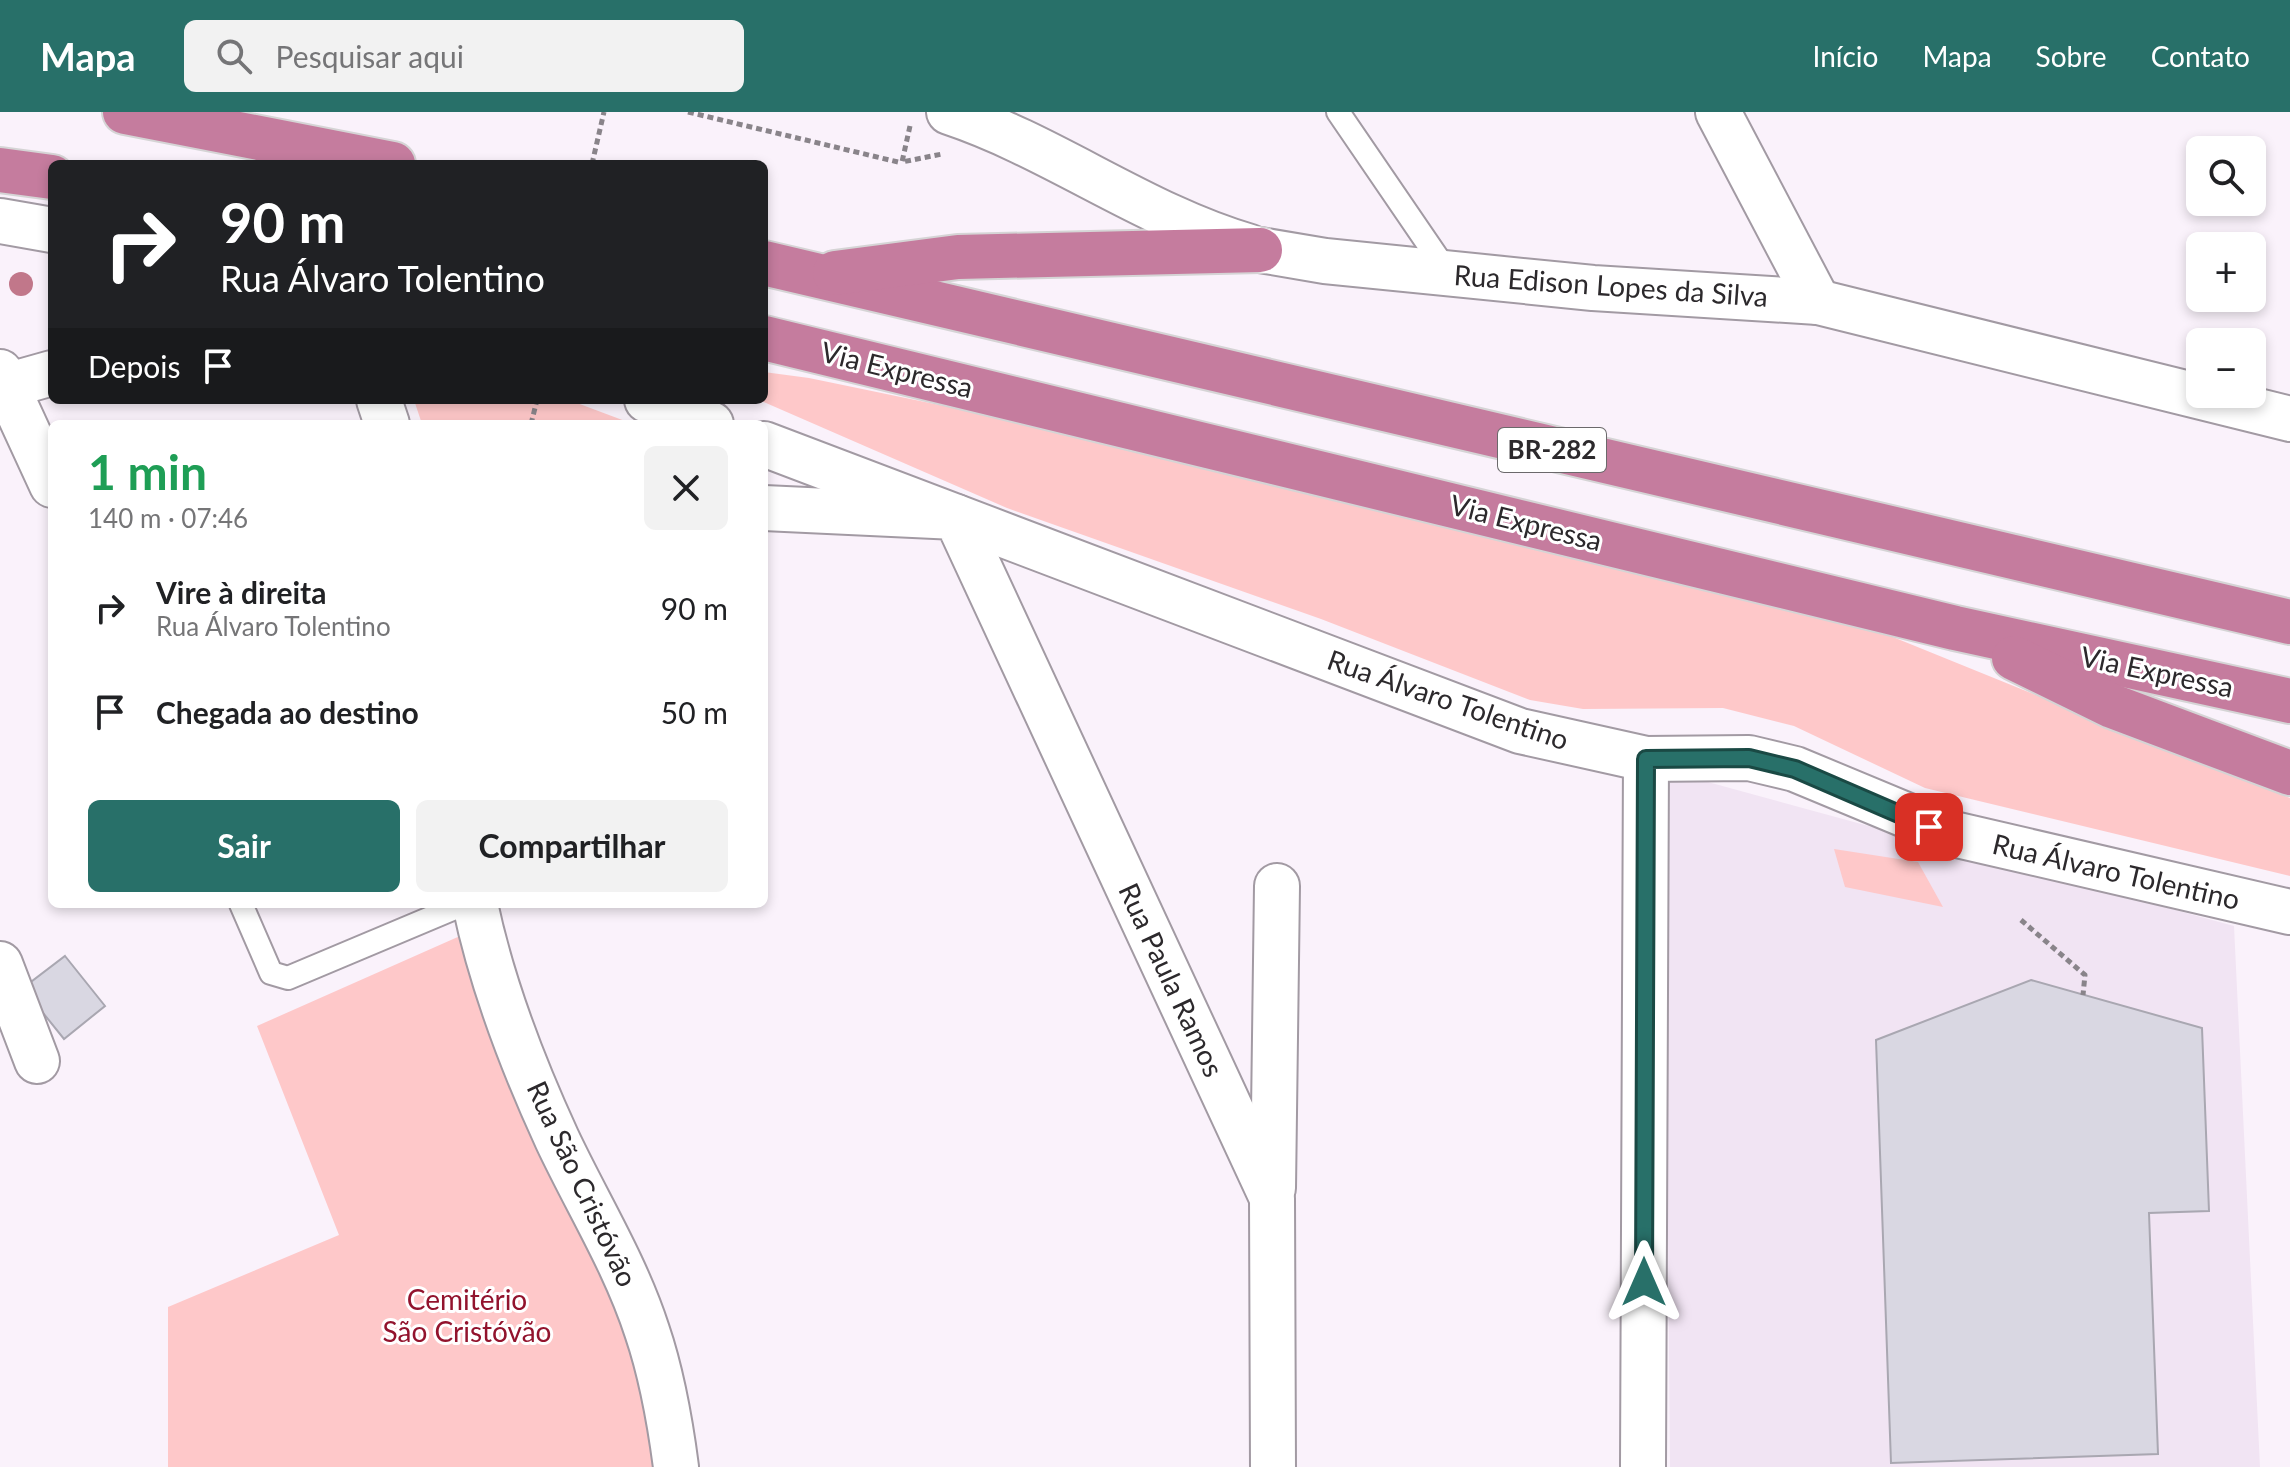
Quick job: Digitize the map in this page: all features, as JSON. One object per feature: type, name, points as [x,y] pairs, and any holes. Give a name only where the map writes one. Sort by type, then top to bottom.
[{"type":"highway","points":[[125,112],[372,160]]},
{"type":"highway","points":[[0,170],[48,176]]},
{"type":"highway","points":[[813,276],[958,257],[1260,250]]},
{"type":"highway","name":"BR-282","points":[[768,264],[2290,622]]},
{"type":"highway","name":"Via Expressa","points":[[768,339],[1955,628],[2290,701]]},
{"type":"highway","points":[[1955,628],[2112,706],[2290,773]]},
{"type":"street","name":"Rua Edison Lopes da Silva","points":[[949,112],[1011,126],[1153,211],[1205,234],[1260,250],[1449,274],[1593,288],[1818,302],[2290,419]]},
{"type":"street","points":[[1718,112],[1818,302]]},
{"type":"street","points":[[0,221],[48,229]]},
{"type":"street","points":[[48,373],[3,379],[48,476]]},
{"type":"street","points":[[658,404],[700,420]]},
{"type":"street","name":"Rua Álvaro Tolentino","points":[[768,446],[1520,731],[1646,759],[1749,758],[1795,769],[1949,833],[2290,912]]},
{"type":"street","points":[[768,508],[956,517]]},
{"type":"street","name":"Rua Paula Ramos","points":[[956,517],[1272,1198],[1273,1467]]},
{"type":"street","points":[[1643,1467],[1646,759]]},
{"type":"street","points":[[1272,1198],[1277,886]]},
{"type":"street","name":"Rua São Cristóvão","points":[[476,908],[495,985],[511,1028],[557,1138],[624,1271],[648,1332],[669,1414],[676,1467]]},
{"type":"street","points":[[0,964],[37,1061]]},
{"type":"lane","points":[[1338,112],[1449,274]]},
{"type":"lane","points":[[243,908],[271,973],[288,978],[454,908]]},
{"type":"path","points":[[593,160],[604,112]]},
{"type":"path","points":[[688,112],[900,162],[913,112]]},
{"type":"path","points":[[2021,920],[2085,975],[2083,995]]},
{"type":"shaded area","points":[[1664,770],[2234,926],[2260,1467],[1670,1467]]},
{"type":"green space","points":[[768,373],[809,378],[1161,451],[1883,633],[2290,798],[2290,876],[1925,788],[1794,726],[1723,708],[1583,709],[1530,700],[1321,619],[1007,508],[768,404]]},
{"type":"green space","points":[[415,404],[580,404],[622,420],[421,420]]},
{"type":"green space","points":[[1834,849],[1918,862],[1943,907],[1845,887]]},
{"type":"green space","name":"Cemitério São Cristóvão","points":[[469,932],[627,1297],[660,1467],[168,1467],[168,1307],[339,1235],[257,1026]]},
{"type":"building","points":[[65,956],[105,1006],[64,1039],[23,988]]},
{"type":"building","points":[[2031,980],[2202,1028],[2209,1211],[2149,1213],[2158,1454],[1891,1463],[1876,1040]]},
{"type":"route","points":[[1644,1282],[1646,759],[1704,756],[1749,758],[1795,769],[1929,827]]}]
